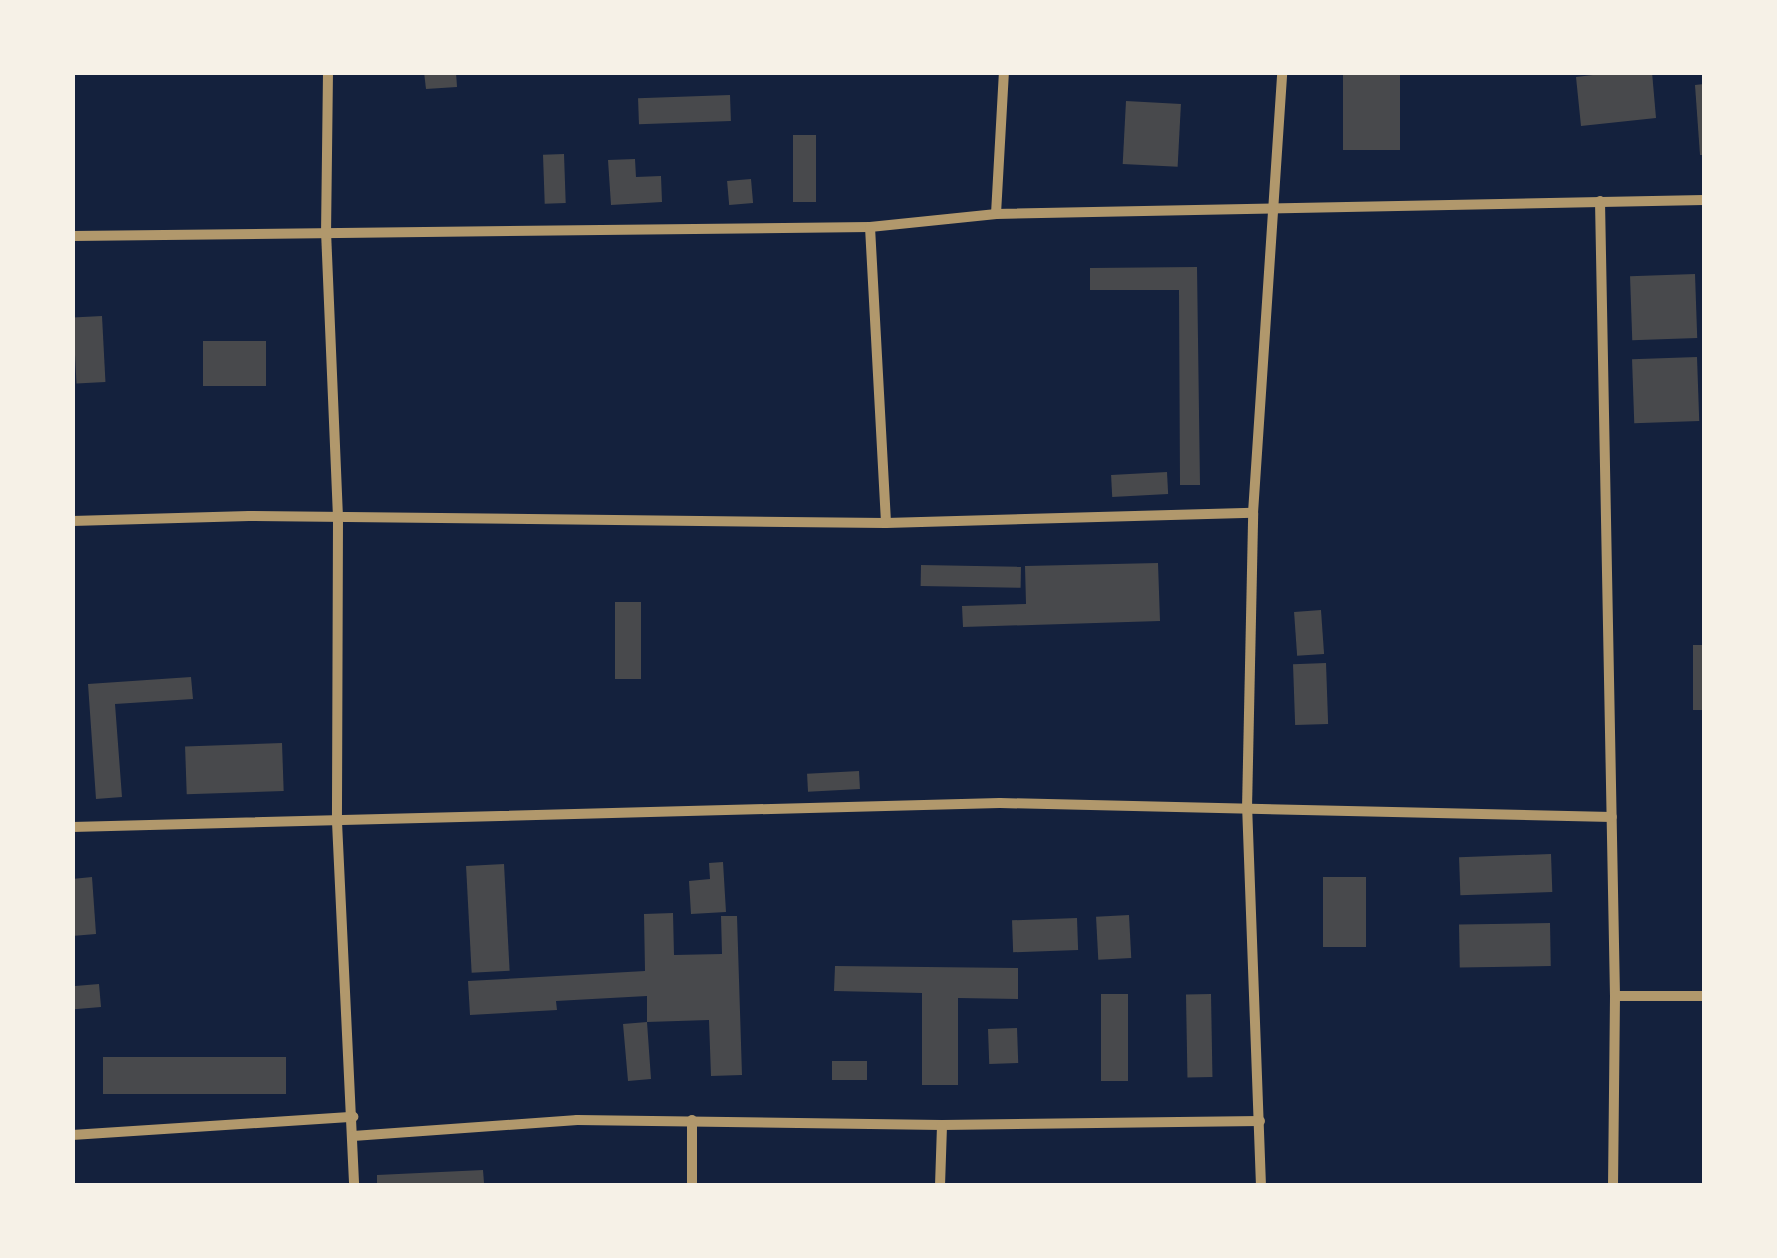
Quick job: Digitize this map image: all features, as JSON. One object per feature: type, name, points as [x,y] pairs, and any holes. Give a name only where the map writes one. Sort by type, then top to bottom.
[{"type":"street","points":[[328,72],[326,230],[338,519],[337,822],[354,1186]]},
{"type":"street","points":[[996,214],[1004,72]]},
{"type":"street","points":[[1261,1186],[1246,809],[1253,513],[1282,72]]},
{"type":"street","points":[[72,236],[326,230],[870,227],[996,214],[1704,200]]},
{"type":"street","points":[[1600,201],[1615,996],[1613,1186]]},
{"type":"street","points":[[870,227],[886,523]]},
{"type":"street","points":[[72,521],[249,516],[886,523],[1253,513]]},
{"type":"street","points":[[72,827],[1000,803],[1612,817]]},
{"type":"street","points":[[1615,996],[1704,996]]},
{"type":"street","points":[[72,1135],[353,1117]]},
{"type":"street","points":[[353,1136],[577,1120],[942,1126],[1260,1121]]},
{"type":"street","points":[[692,1120],[692,1186]]},
{"type":"street","points":[[940,1186],[942,1126]]},
{"type":"building","points":[[424,72],[456,72],[457,87],[426,89]]},
{"type":"building","points":[[1343,72],[1400,72],[1400,150],[1343,150]]},
{"type":"building","points":[[1652,72],[1656,118],[1581,126],[1576,77]]},
{"type":"building","points":[[1704,84],[1704,155],[1700,155],[1695,85]]},
{"type":"building","points":[[730,95],[731,121],[639,124],[638,98]]},
{"type":"building","points":[[1126,101],[1181,104],[1178,167],[1123,164]]},
{"type":"building","points":[[793,135],[816,135],[816,202],[793,202]]},
{"type":"building","points":[[564,154],[566,203],[545,204],[543,155]]},
{"type":"building","points":[[635,159],[636,177],[661,176],[662,202],[611,205],[608,160]]},
{"type":"building","points":[[751,179],[753,203],[729,205],[727,181]]},
{"type":"building","points":[[1197,267],[1200,485],[1180,485],[1179,290],[1090,290],[1090,268]]},
{"type":"building","points":[[1695,274],[1697,338],[1632,340],[1630,276]]},
{"type":"building","points":[[102,316],[105,382],[76,383],[73,318]]},
{"type":"building","points":[[203,341],[266,341],[266,386],[203,386]]},
{"type":"building","points":[[1697,357],[1699,421],[1634,423],[1632,359]]},
{"type":"building","points":[[1167,472],[1168,494],[1112,497],[1111,475]]},
{"type":"building","points":[[1158,563],[1160,621],[963,627],[962,606],[1026,604],[1025,566]]},
{"type":"building","points":[[921,565],[1021,567],[1021,588],[921,586]]},
{"type":"building","points":[[615,602],[641,602],[641,679],[615,679]]},
{"type":"building","points":[[1321,610],[1324,654],[1297,656],[1294,612]]},
{"type":"building","points":[[1693,645],[1704,645],[1704,710],[1693,710]]},
{"type":"building","points":[[1326,663],[1328,724],[1295,725],[1293,664]]},
{"type":"building","points":[[191,677],[193,699],[115,704],[122,797],[96,799],[88,684]]},
{"type":"building","points":[[282,743],[284,791],[187,794],[185,746]]},
{"type":"building","points":[[859,771],[860,789],[808,792],[807,774]]},
{"type":"building","points":[[1551,854],[1552,892],[1460,895],[1459,857]]},
{"type":"building","points":[[723,862],[726,912],[691,914],[689,881],[710,879],[709,863]]},
{"type":"building","points":[[504,864],[510,971],[472,973],[466,866]]},
{"type":"building","points":[[92,877],[96,934],[72,936],[72,879]]},
{"type":"building","points":[[1323,877],[1366,877],[1366,947],[1323,947]]},
{"type":"building","points":[[673,913],[674,955],[722,954],[721,916],[737,916],[742,1075],[711,1076],[709,1020],[647,1022],[647,996],[556,1001],[557,1010],[470,1015],[468,981],[645,971],[644,914]]},
{"type":"building","points":[[1129,915],[1131,958],[1098,960],[1096,917]]},
{"type":"building","points":[[1077,918],[1078,950],[1013,952],[1012,920]]},
{"type":"building","points":[[1550,923],[1551,966],[1460,968],[1459,925]]},
{"type":"building","points":[[835,966],[1018,968],[1018,999],[958,998],[958,1085],[922,1085],[922,993],[834,991]]},
{"type":"building","points":[[99,984],[101,1007],[74,1009],[72,986]]},
{"type":"building","points":[[1101,994],[1128,994],[1128,1081],[1101,1081]]},
{"type":"building","points":[[1186,994],[1211,994],[1212,1077],[1187,1077]]},
{"type":"building","points":[[647,1022],[651,1079],[628,1081],[623,1024]]},
{"type":"building","points":[[1017,1028],[1018,1063],[989,1064],[988,1029]]},
{"type":"building","points":[[103,1057],[286,1057],[286,1094],[103,1094]]},
{"type":"building","points":[[832,1061],[867,1061],[867,1080],[832,1080]]},
{"type":"building","points":[[483,1170],[484,1183],[377,1186],[377,1175]]}]
